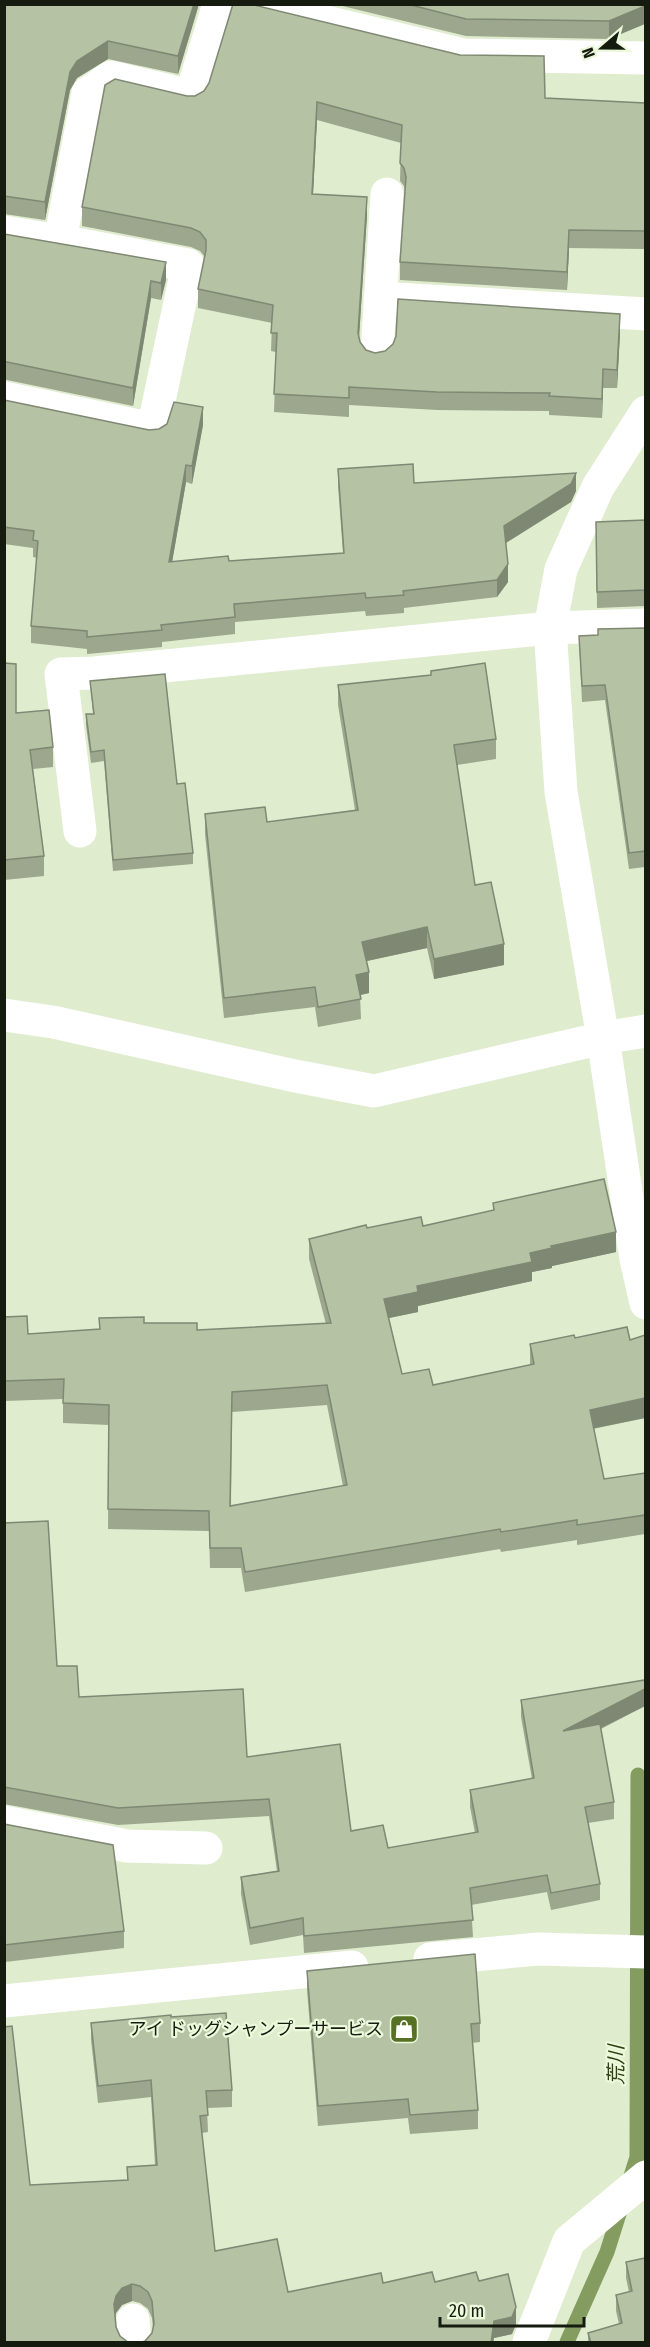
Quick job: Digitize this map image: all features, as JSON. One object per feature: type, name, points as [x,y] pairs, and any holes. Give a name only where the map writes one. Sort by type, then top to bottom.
[{"type":"street","points":[[60,241],[88,93],[111,77],[191,96],[219,4]]},
{"type":"street","points":[[251,4],[464,55],[645,58]]},
{"type":"street","points":[[377,353],[387,194]]},
{"type":"street","points":[[4,232],[188,265],[153,429],[4,398]]},
{"type":"street","points":[[380,298],[645,314]]},
{"type":"street","points":[[645,412],[598,487],[561,569],[550,628],[561,792],[645,1303]]},
{"type":"street","points":[[80,831],[61,674],[94,673],[550,628],[645,625]]},
{"type":"street","points":[[4,1015],[53,1022],[295,1076],[374,1090],[645,1030]]},
{"type":"street","points":[[4,1822],[127,1846],[206,1848]]},
{"type":"street","points":[[4,2001],[538,1949],[633,1952]]},
{"type":"street","points":[[529,2343],[569,2241],[642,2179]]},
{"type":"building","points":[[4,4],[194,4],[178,56],[108,41],[77,61],[70,72],[45,202],[4,196]]},
{"type":"building","points":[[233,4],[250,4],[460,55],[544,56],[545,98],[645,103],[645,231],[569,230],[567,272],[400,262],[406,177],[400,163],[402,125],[317,102],[312,194],[367,197],[358,333],[360,342],[366,350],[375,353],[385,351],[393,344],[396,336],[398,299],[620,314],[617,370],[603,369],[602,399],[549,396],[550,393],[437,392],[349,387],[349,398],[274,394],[277,333],[271,333],[273,305],[198,289],[206,250],[206,240],[200,232],[191,228],[82,207],[105,85],[115,79],[187,96],[195,96],[204,91],[209,83]]},
{"type":"building","points":[[407,4],[645,4],[645,6],[609,21],[466,19]]},
{"type":"building","points":[[4,234],[166,262],[161,283],[151,281],[133,388],[4,362]]},
{"type":"building","points":[[4,400],[149,430],[159,429],[167,424],[174,402],[203,407],[192,466],[186,465],[169,562],[228,556],[229,561],[344,553],[338,469],[413,464],[414,483],[576,473],[571,484],[504,526],[508,564],[497,580],[403,591],[404,595],[366,598],[365,593],[234,604],[235,617],[161,625],[162,630],[87,637],[87,631],[31,626],[38,541],[33,540],[34,531],[4,527]]},
{"type":"building","points":[[645,520],[645,590],[597,592],[596,522]]},
{"type":"building","points":[[645,628],[645,851],[629,853],[605,685],[582,686],[579,636],[598,635],[598,629]]},
{"type":"building","points":[[4,663],[16,664],[16,713],[49,710],[53,747],[30,750],[44,856],[4,860]]},
{"type":"building","points":[[485,663],[496,739],[454,745],[475,885],[491,882],[504,944],[434,959],[427,927],[362,942],[369,972],[356,975],[361,999],[318,1007],[315,987],[224,998],[205,814],[265,807],[267,822],[358,810],[338,685],[431,675],[431,671]]},
{"type":"building","points":[[165,674],[177,784],[185,783],[193,853],[113,860],[104,750],[91,752],[86,714],[94,714],[90,681]]},
{"type":"building","points":[[604,1179],[616,1232],[551,1246],[552,1248],[530,1253],[532,1262],[417,1286],[418,1292],[384,1299],[402,1374],[429,1369],[433,1385],[534,1364],[530,1344],[574,1335],[575,1338],[627,1327],[630,1340],[645,1335],[645,1398],[590,1410],[604,1479],[645,1473],[645,1515],[577,1525],[577,1520],[501,1532],[500,1529],[245,1572],[241,1548],[210,1548],[209,1511],[108,1509],[109,1405],[63,1403],[64,1379],[4,1381],[4,1317],[27,1316],[28,1334],[100,1329],[99,1318],[144,1317],[144,1323],[197,1323],[197,1330],[331,1323],[309,1239],[366,1225],[367,1228],[421,1217],[423,1226],[494,1210],[493,1203]],"holes":[[[327,1385],[347,1485],[230,1506],[232,1392]]]},
{"type":"building","points":[[48,1521],[57,1666],[77,1666],[79,1697],[243,1689],[247,1757],[340,1744],[351,1831],[383,1825],[388,1848],[478,1832],[470,1790],[534,1778],[521,1700],[645,1680],[645,1689],[563,1731],[600,1724],[614,1802],[585,1807],[600,1884],[551,1893],[547,1875],[470,1888],[473,1920],[304,1936],[303,1918],[250,1928],[241,1877],[279,1871],[269,1799],[118,1808],[4,1787],[4,1523]]},
{"type":"building","points":[[4,1824],[113,1845],[124,1931],[5,1945],[4,1951]]},
{"type":"building","points":[[475,1954],[480,2023],[471,2024],[478,2110],[410,2115],[408,2099],[318,2106],[307,1971]]},
{"type":"building","points":[[226,2013],[232,2090],[206,2091],[208,2115],[200,2116],[215,2251],[277,2239],[288,2292],[381,2273],[383,2283],[432,2272],[435,2282],[476,2272],[479,2281],[508,2274],[516,2307],[512,2317],[494,2321],[491,2343],[140,2343],[152,2333],[154,2324],[152,2301],[148,2292],[132,2284],[122,2288],[114,2304],[116,2327],[120,2336],[129,2343],[4,2343],[4,2027],[12,2026],[30,2185],[128,2180],[127,2167],[157,2165],[151,2080],[98,2086],[91,2023],[171,2015],[171,2017]]},
{"type":"building","points":[[645,2258],[645,2343],[591,2343],[588,2333],[622,2323],[616,2295],[632,2291],[626,2262]]},
{"type":"waterway","name":"荒川","points":[[567,2342],[607,2252],[637,2157],[638,1775]]},
{"type":"place","name":"アイ ドッグシャンプーサービス","points":[[404,2029]]}]
